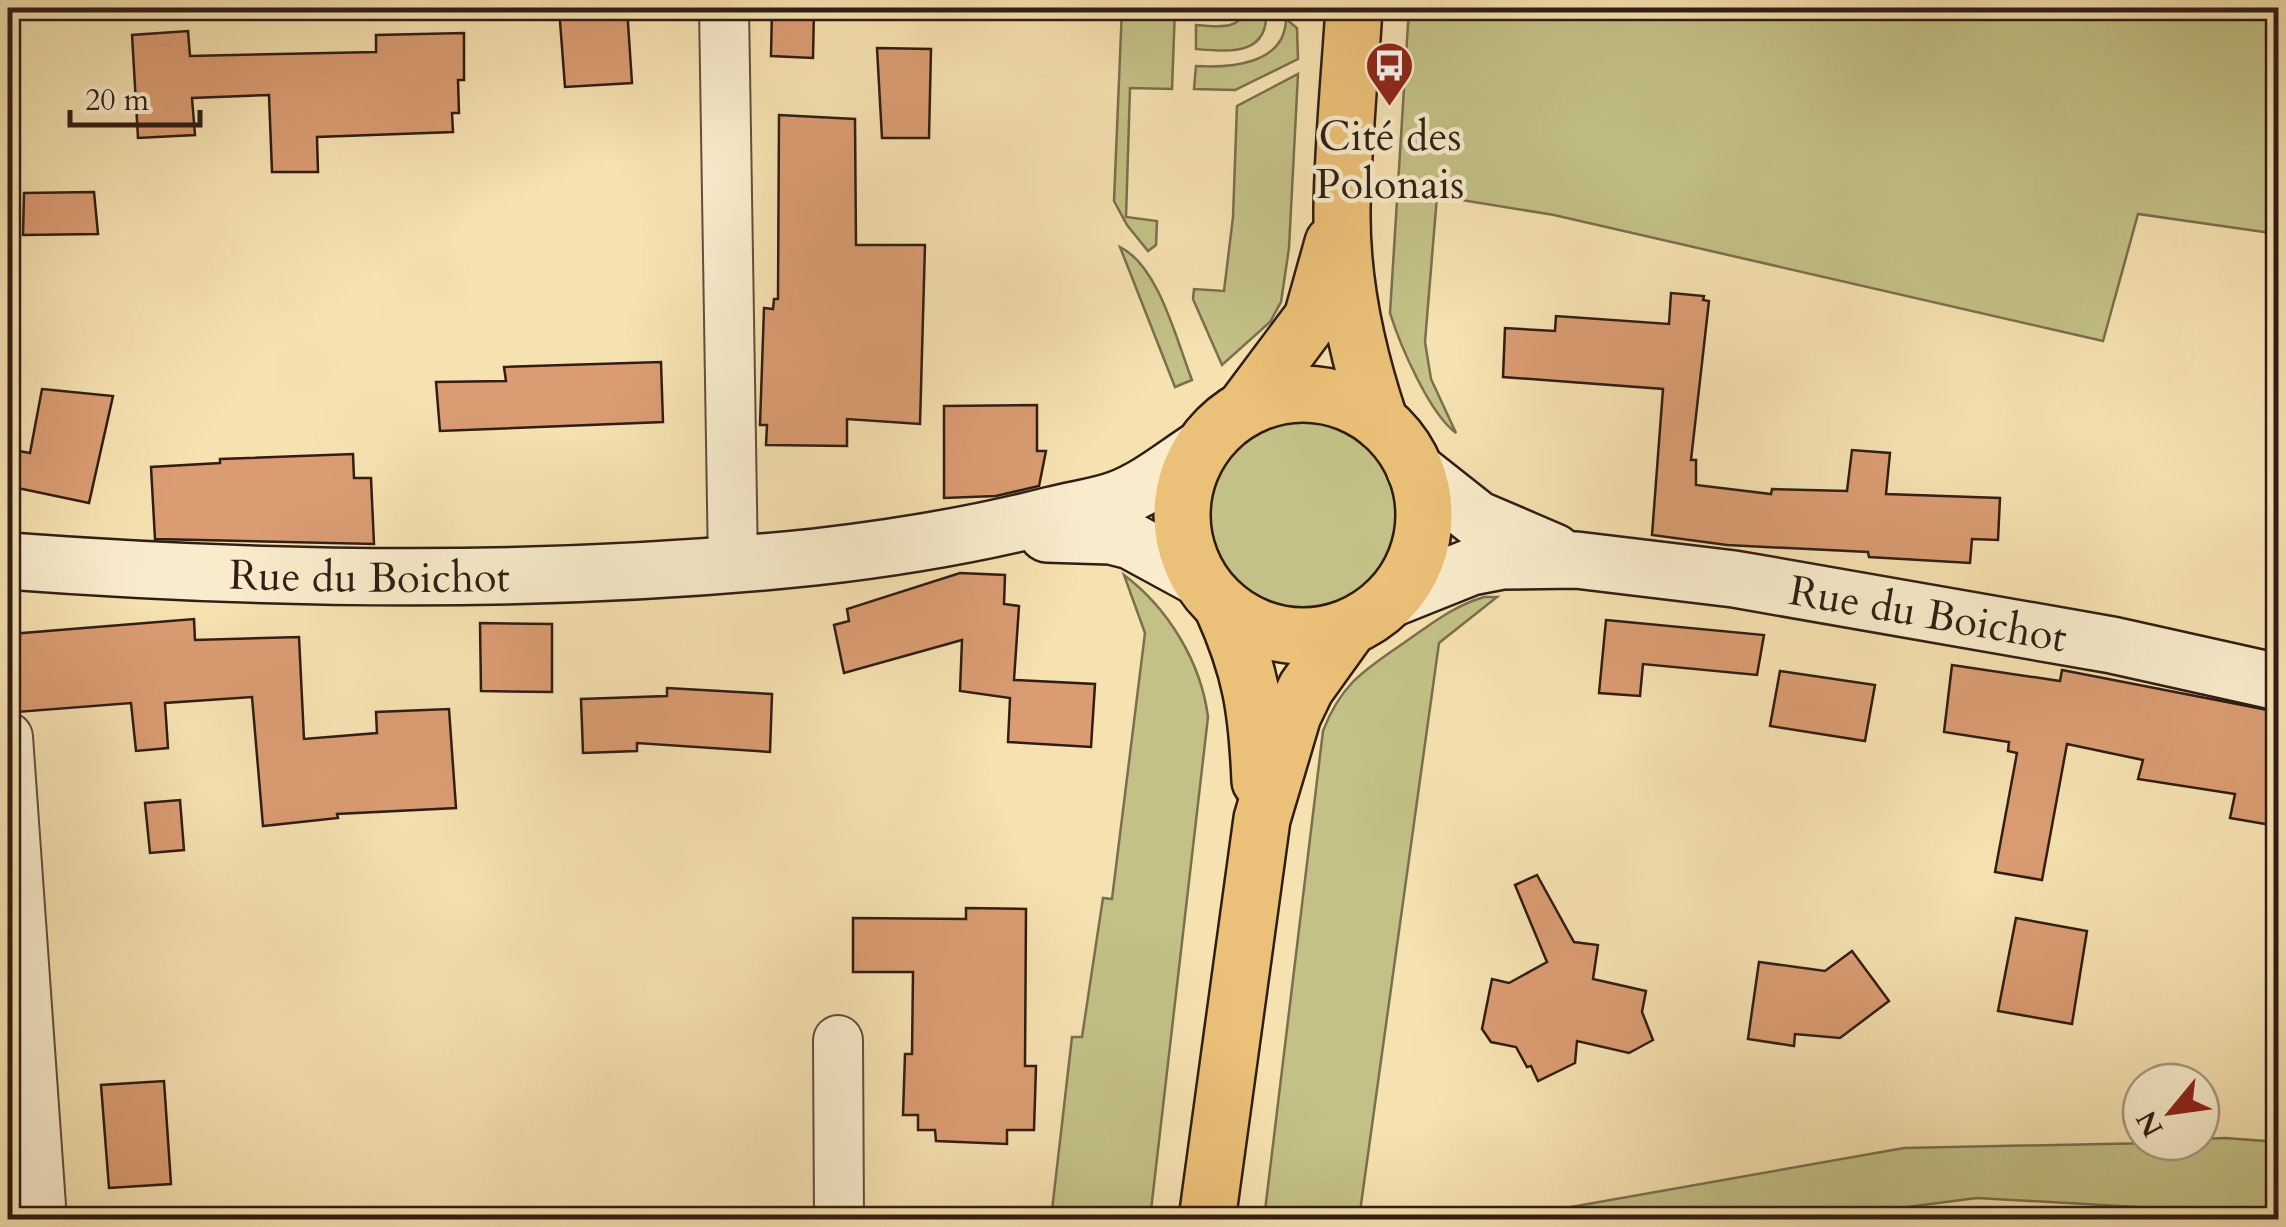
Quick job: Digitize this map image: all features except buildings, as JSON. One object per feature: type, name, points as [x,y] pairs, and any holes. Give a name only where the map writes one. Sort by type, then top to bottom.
[{"type":"main road","points":[[1354,8],[1342,212],[1352,321],[1380,422]]},
{"type":"main road","points":[[1244,409],[1312,318],[1342,212]]},
{"type":"main road","points":[[1207,1220],[1262,818],[1293,715],[1306,688],[1370,613],[1404,584],[1420,548],[1424,508],[1416,470],[1394,436],[1380,422],[1344,401],[1304,393],[1273,398],[1244,409],[1218,428],[1202,448],[1187,479],[1182,513],[1186,547],[1242,651],[1254,697],[1262,818]]},
{"type":"main road","points":[[1211,592],[1254,627],[1273,633],[1312,636],[1370,613]]},
{"type":"street","points":[[724,8],[733,566]]},
{"type":"street","name":"Rue du Boichot","points":[[8,562],[184,574],[378,577],[733,566],[979,534],[1122,498],[1202,448]]},
{"type":"street","name":"Rue du Boichot","points":[[1416,470],[1477,519],[1576,560]]},
{"type":"street","name":"Rue du Boichot","points":[[979,534],[1111,536],[1131,541],[1211,592]]},
{"type":"street","name":"Rue du Boichot","points":[[1370,613],[1470,566],[1502,560],[1576,560],[1772,586],[2112,645],[2278,682]]},
{"type":"street","points":[[8,738],[42,1220]]},
{"type":"street","points":[[838,1040],[839,1220]]},
{"type":"shaded area","points":[[1122,8],[1175,8],[1172,89],[1130,88],[1126,217],[1157,221],[1156,245],[1148,251],[1114,201]]},
{"type":"shaded area","points":[[1246,8],[1266,8],[1266,24],[1255,43],[1235,50],[1196,49],[1196,25],[1233,24]]},
{"type":"shaded area","points":[[1409,8],[2278,8],[2278,234],[2138,214],[2103,341],[1554,215],[1437,196],[1425,342],[1431,379],[1456,433],[1426,395],[1390,313]]},
{"type":"shaded area","points":[[1286,19],[1297,28],[1298,59],[1235,90],[1194,89],[1196,66],[1239,64],[1266,55],[1283,34]]},
{"type":"shaded area","points":[[1298,74],[1289,248],[1281,302],[1270,322],[1222,365],[1193,299],[1194,289],[1224,291],[1233,217],[1237,106]]},
{"type":"shaded area","points":[[1120,247],[1146,270],[1156,287],[1192,380],[1175,387]]},
{"type":"shaded area","points":[[1304,414],[1342,422],[1374,443],[1395,475],[1403,513],[1395,551],[1374,583],[1342,604],[1304,612],[1266,604],[1234,583],[1213,551],[1205,513],[1213,475],[1234,443],[1266,422]]},
{"type":"shaded area","points":[[1124,575],[1155,603],[1180,638],[1198,676],[1208,717],[1150,1219],[1051,1219],[1072,1037],[1082,1037],[1103,898],[1112,899],[1145,633]]},
{"type":"shaded area","points":[[1484,597],[1497,597],[1439,643],[1359,1219],[1264,1219],[1323,731],[1340,698],[1360,675],[1440,618]]},
{"type":"shaded area","points":[[2221,1138],[2278,1142],[2278,1215],[1977,1198],[1806,1220],[1503,1219],[1904,1148],[2121,1144],[2121,1162],[2221,1162]]},
{"type":"place","name":"Cité des Polonais","points":[[1390,108]]}]
